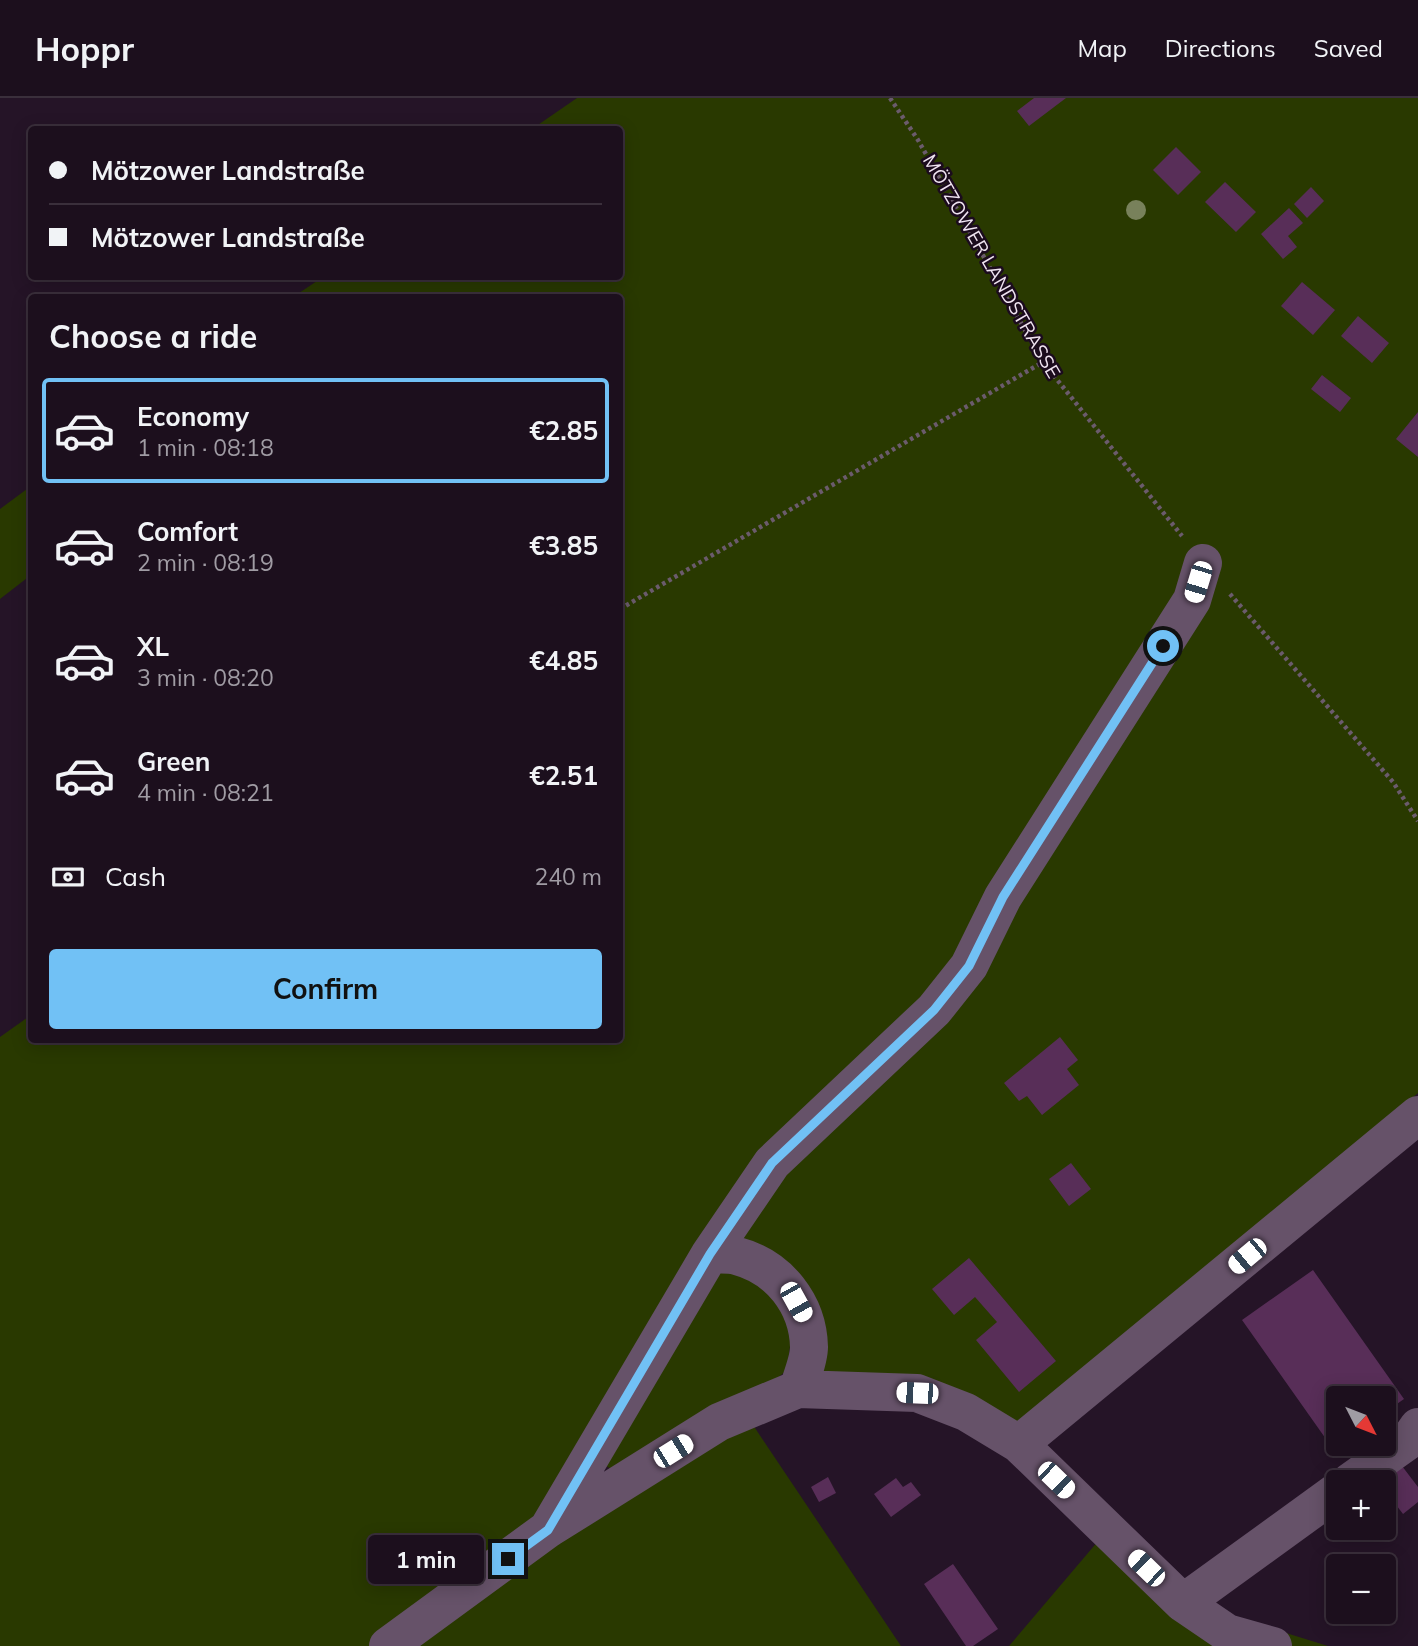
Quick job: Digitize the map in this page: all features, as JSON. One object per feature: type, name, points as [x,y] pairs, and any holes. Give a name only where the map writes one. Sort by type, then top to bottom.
[{"type":"street","points":[[548,1530],[710,1254],[772,1163],[934,1010],[969,966],[1003,897],[1192,600],[1203,563]]},
{"type":"street","points":[[1019,1444],[1418,1115]]},
{"type":"street","points":[[710,1254],[735,1255],[761,1265],[786,1284],[806,1319],[809,1350],[798,1389]]},
{"type":"street","points":[[388,1646],[548,1530],[719,1422],[798,1389],[917,1393],[965,1412],[1019,1444],[1182,1603],[1227,1633],[1273,1646]]},
{"type":"street","points":[[1367,1470],[1409,1440],[1418,1427]]},
{"type":"street","points":[[1182,1603],[1326,1499]]},
{"type":"path","name":"MÖTZOWER LANDSTRASSE","points":[[890,98],[918,140],[1043,362],[1203,563],[1392,782],[1418,821]]},
{"type":"path","points":[[623,607],[1043,362]]},
{"type":"green space","points":[[577,98],[1418,98],[1418,1093],[1021,1428],[813,1380],[821,1348],[739,1241],[538,1524],[370,1646],[0,1646],[0,1037],[28,1017],[28,1043],[623,1043],[623,294],[298,294],[318,280],[623,280],[623,126],[536,126]]},
{"type":"green space","points":[[28,488],[28,577],[0,599],[0,509]]},
{"type":"green space","points":[[718,1268],[756,1276],[793,1322],[787,1370],[763,1390],[613,1470],[598,1461]]},
{"type":"green space","points":[[751,1422],[901,1646],[407,1646],[530,1555]]},
{"type":"green space","points":[[1099,1540],[1195,1605],[1328,1646],[1009,1646]]},
{"type":"building","points":[[1034,98],[1066,98],[1029,126],[1017,111]]},
{"type":"building","points":[[1176,147],[1201,172],[1178,195],[1153,170]]},
{"type":"building","points":[[1225,182],[1256,212],[1236,232],[1205,202]]},
{"type":"building","points":[[1311,187],[1324,201],[1307,218],[1294,204]]},
{"type":"building","points":[[1289,208],[1303,223],[1288,236],[1297,247],[1283,259],[1261,234]]},
{"type":"building","points":[[1302,282],[1335,310],[1313,335],[1281,306]]},
{"type":"building","points":[[1358,316],[1389,343],[1372,363],[1341,336]]},
{"type":"building","points":[[1322,375],[1351,398],[1340,412],[1311,389]]},
{"type":"building","points":[[1418,412],[1418,457],[1396,439]]},
{"type":"building","points":[[1060,1037],[1078,1060],[1067,1069],[1079,1085],[1042,1115],[1027,1096],[1019,1101],[1004,1083]]},
{"type":"building","points":[[1071,1163],[1091,1189],[1069,1206],[1049,1179]]},
{"type":"building","points":[[969,1258],[1056,1361],[1019,1392],[976,1340],[997,1322],[975,1297],[954,1315],[932,1289]]},
{"type":"building","points":[[1313,1270],[1395,1386],[1326,1386],[1326,1439],[1242,1320]]},
{"type":"building","points":[[1396,1388],[1404,1399],[1396,1405]]},
{"type":"building","points":[[1402,1466],[1418,1487],[1418,1502],[1403,1514],[1396,1505],[1396,1470]]},
{"type":"building","points":[[828,1477],[836,1493],[819,1502],[811,1487]]},
{"type":"building","points":[[896,1478],[903,1487],[911,1482],[921,1495],[891,1517],[874,1494]]},
{"type":"building","points":[[953,1564],[998,1629],[973,1646],[966,1646],[924,1584]]},
{"type":"route","points":[[508,1559],[548,1530],[710,1254],[772,1163],[934,1010],[969,966],[1003,897],[1163,646]]}]
